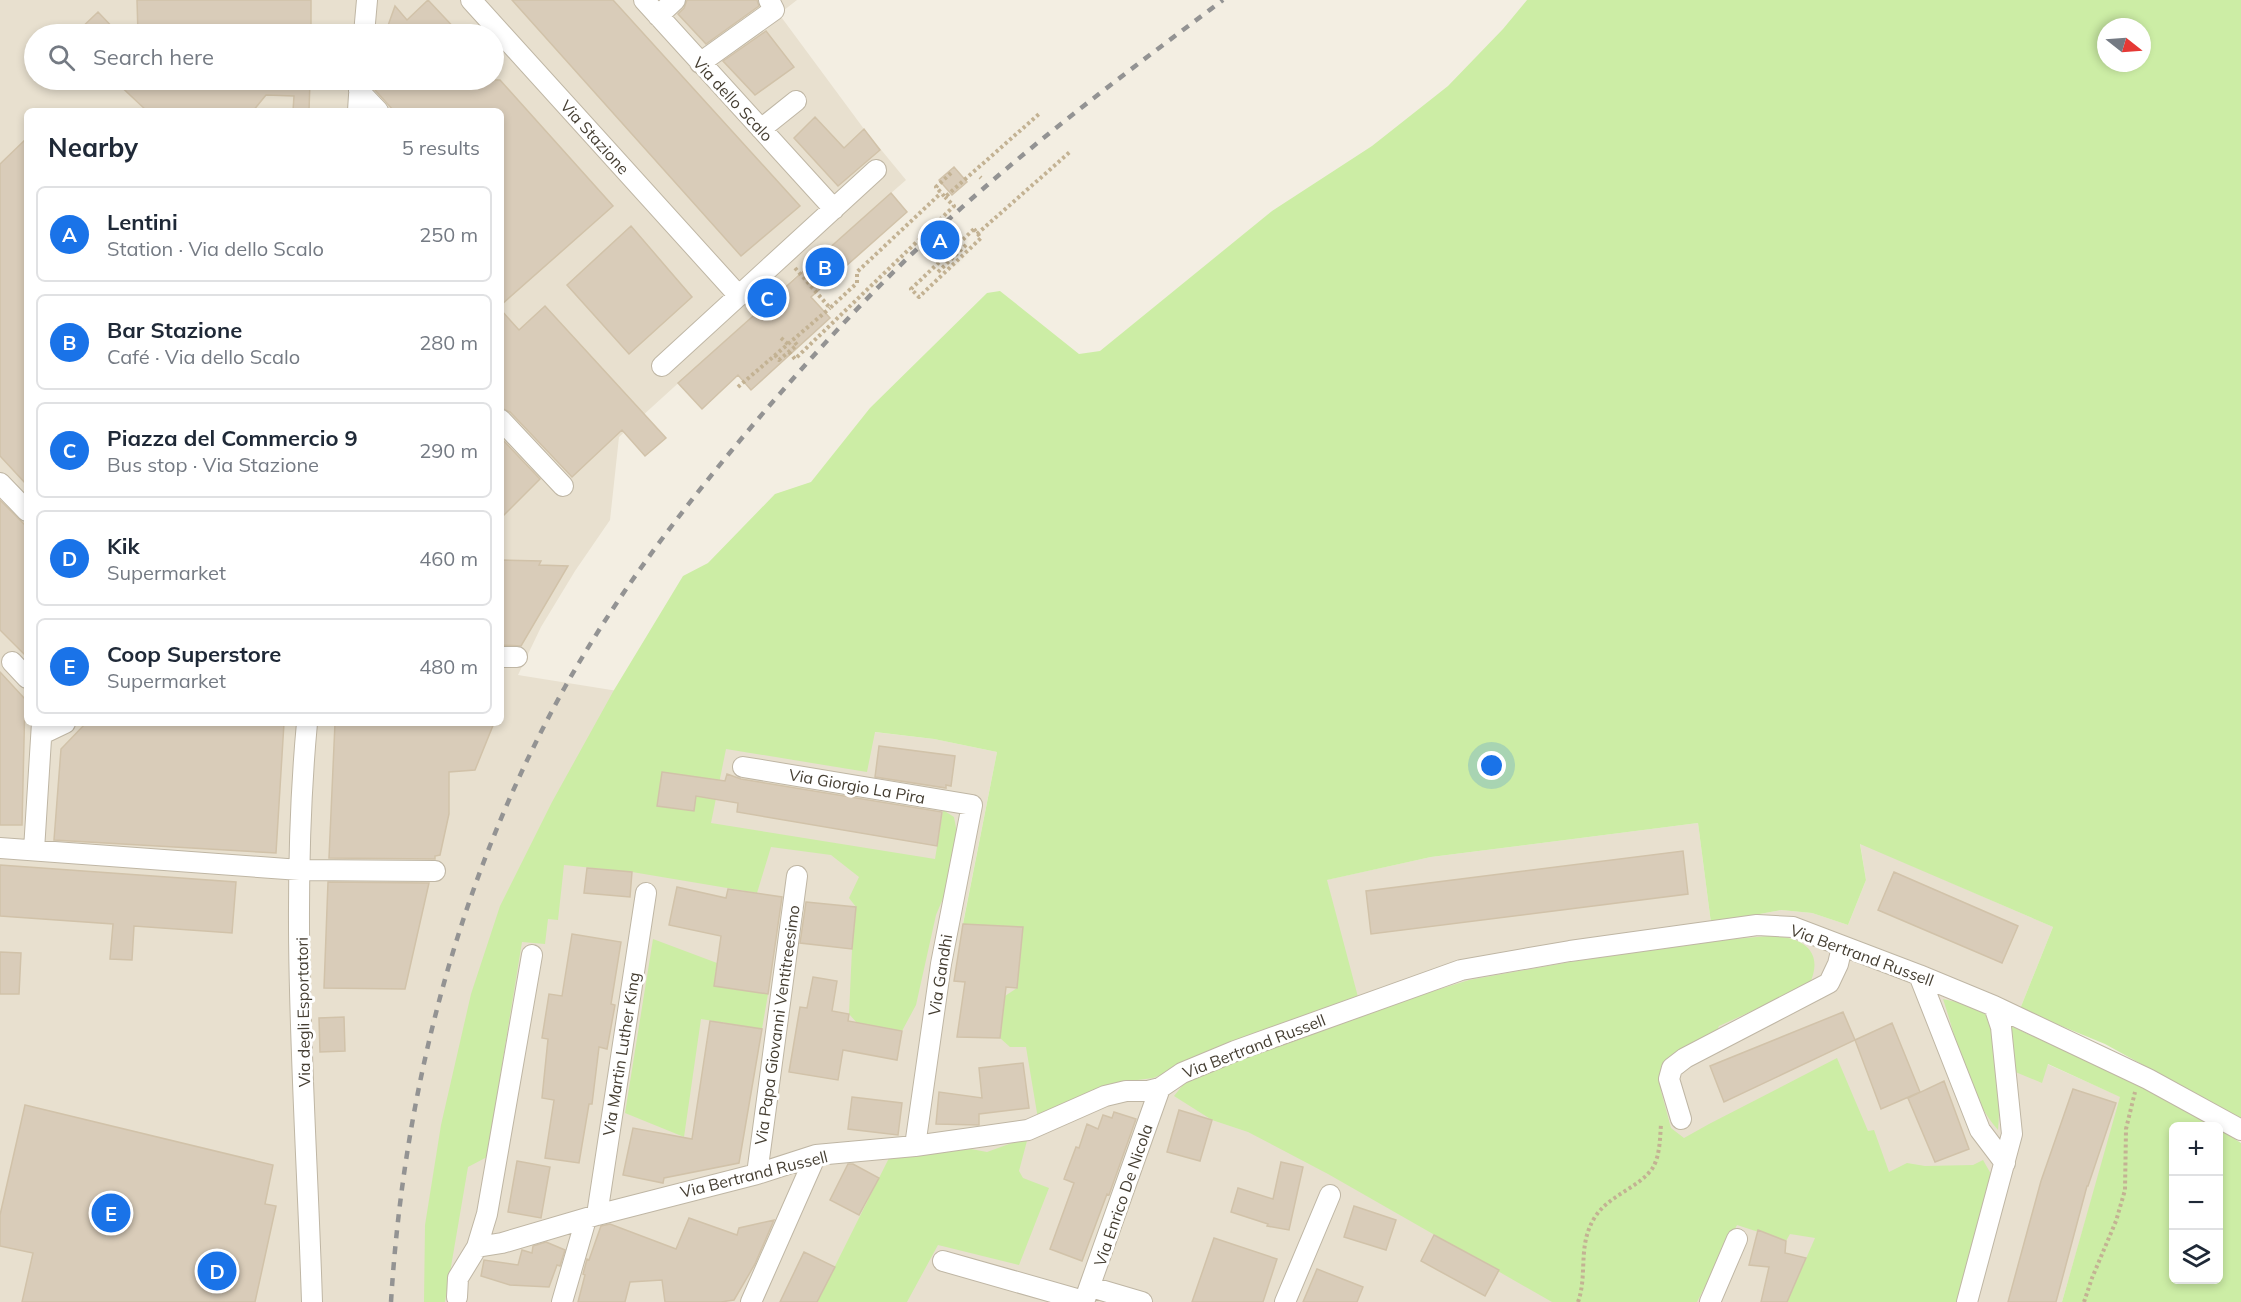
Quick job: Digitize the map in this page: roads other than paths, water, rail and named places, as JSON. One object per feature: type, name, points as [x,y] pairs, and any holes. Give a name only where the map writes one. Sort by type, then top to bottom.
[{"type":"street","points":[[365,24],[367,0]]},
{"type":"street","name":"Via Stazione","points":[[471,0],[493,24]]},
{"type":"street","name":"Via dello Scalo","points":[[644,0],[828,203]]},
{"type":"street","points":[[658,16],[675,0]]},
{"type":"street","points":[[700,63],[774,10],[769,0]]},
{"type":"street","name":"Via Stazione","points":[[504,36],[739,296]]},
{"type":"street","points":[[358,108],[360,90]]},
{"type":"street","points":[[363,90],[376,108]]},
{"type":"street","points":[[761,129],[796,101]]},
{"type":"street","points":[[662,366],[783,255],[828,203],[876,170]]},
{"type":"street","points":[[504,423],[563,486]]},
{"type":"street","points":[[0,483],[24,508]]},
{"type":"street","points":[[12,662],[24,675]]},
{"type":"street","name":"Via degli Esportatori","points":[[307,726],[300,870],[302,1030],[312,1302]]},
{"type":"street","points":[[34,850],[42,728]]},
{"type":"street","name":"Via Giorgio La Pira","points":[[743,766],[972,805]]},
{"type":"street","name":"Via Gandhi","points":[[915,1146],[941,964],[972,805]]},
{"type":"street","points":[[0,848],[300,870],[435,871]]},
{"type":"street","name":"Via Papa Giovanni Ventitreesimo","points":[[757,1174],[797,876]]},
{"type":"street","name":"Via Martin Luther King","points":[[562,1302],[591,1217],[646,893]]},
{"type":"street","name":"Via Bertrand Russell","points":[[477,1247],[502,1243],[591,1217],[757,1174],[816,1155],[915,1146],[1028,1130],[1105,1096],[1126,1091],[1148,1091],[1160,1088],[1182,1072],[1235,1051],[1461,970],[1570,951],[1757,926],[1793,927],[1994,1006],[2139,1075],[2241,1130]]},
{"type":"street","points":[[1681,1119],[1669,1079],[1672,1068],[1685,1058],[1829,983],[1838,964],[1842,947]]},
{"type":"street","points":[[457,1297],[458,1278],[477,1247],[487,1214],[532,955]]},
{"type":"street","points":[[1919,975],[1980,1130],[2005,1163]]},
{"type":"street","points":[[1967,1302],[2012,1134],[2001,1027],[1994,1006]]},
{"type":"street","name":"Via Enrico De Nicola","points":[[1086,1297],[1160,1088]]},
{"type":"street","points":[[751,1302],[816,1155]]},
{"type":"street","points":[[1285,1302],[1330,1195]]},
{"type":"street","points":[[1710,1302],[1737,1239]]},
{"type":"street","points":[[943,1261],[1086,1297],[1142,1302]]},
{"type":"railway","points":[[391,1302],[398,1222],[409,1142],[424,1063],[467,908],[495,832],[528,759],[565,687],[602,625],[664,536],[732,450],[780,393],[881,284],[969,201],[1040,141],[1223,0]]},
{"type":"place","name":"Lentini","points":[[940,240]]},
{"type":"place","name":"Bar Stazione","points":[[825,267]]},
{"type":"place","name":"Piazza del Commercio 9","points":[[767,298]]},
{"type":"place","name":"Coop Superstore","points":[[111,1213]]},
{"type":"place","name":"Kik","points":[[217,1271]]}]
